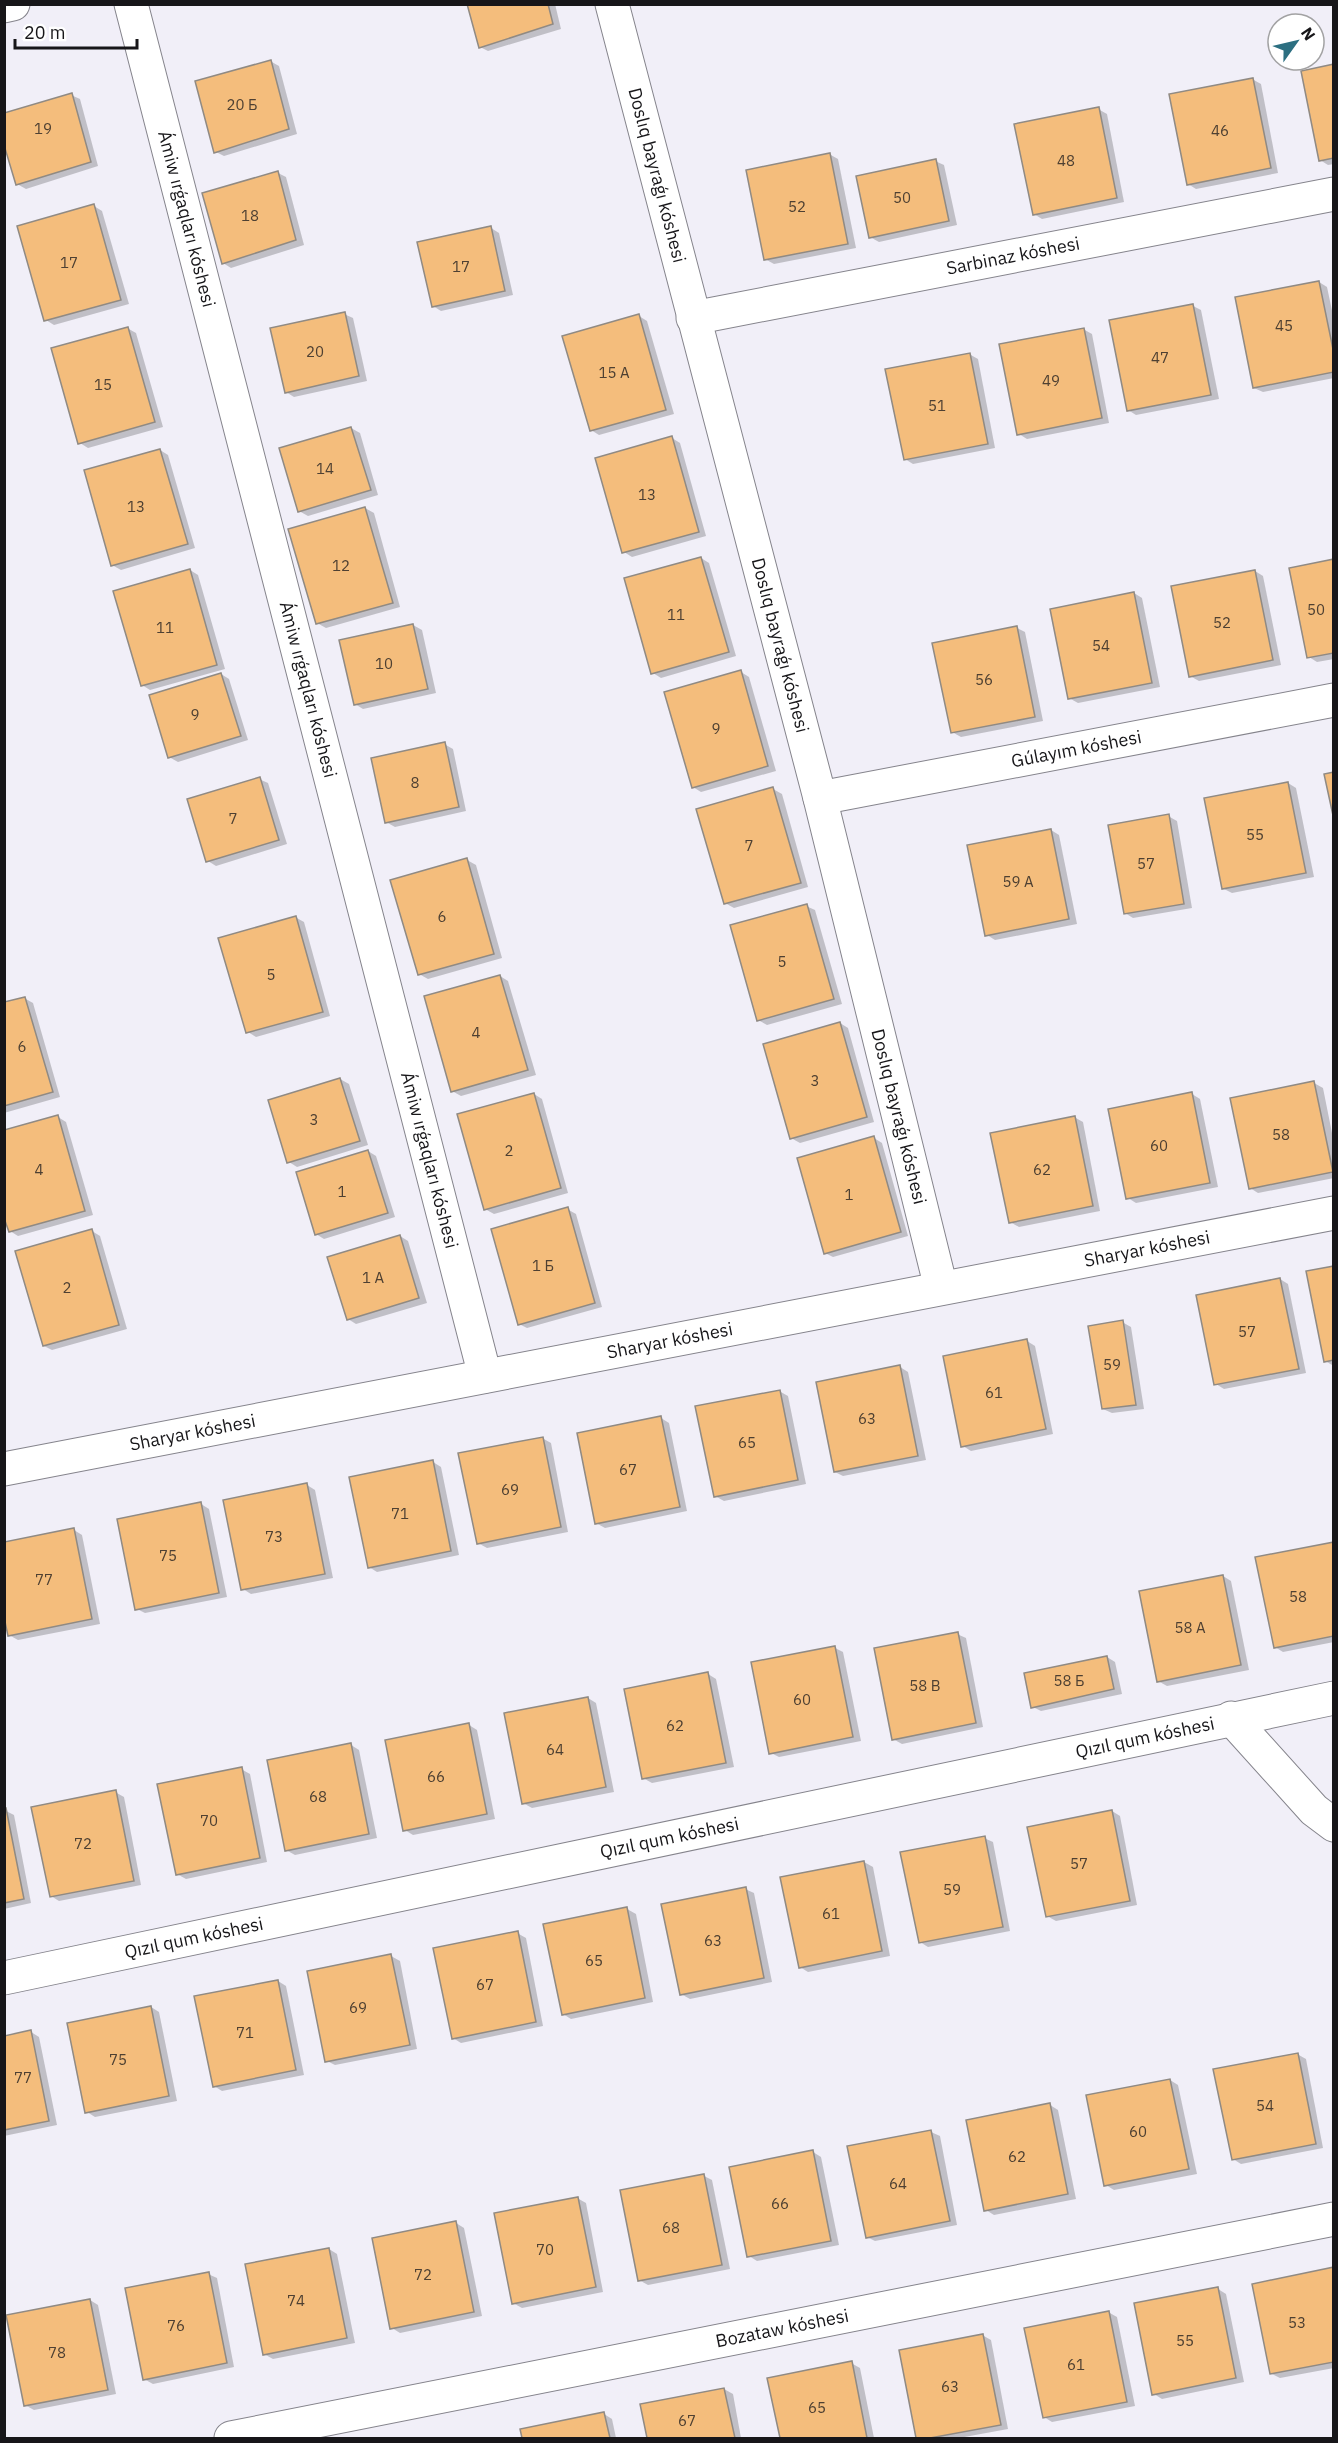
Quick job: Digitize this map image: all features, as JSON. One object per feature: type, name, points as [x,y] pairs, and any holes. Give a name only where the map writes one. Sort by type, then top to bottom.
[{"type":"street","points":[[4,6],[13,4]]},
{"type":"street","name":"Ámiw ırǵaqları kóshesi","points":[[131,4],[485,1376]]},
{"type":"street","name":"Doslıq bayraǵı kóshesi","points":[[612,4],[820,798],[941,1288]]},
{"type":"street","name":"Sarbinaz kóshesi","points":[[693,318],[1334,194]]},
{"type":"street","name":"Gúlayım kóshesi","points":[[820,798],[1334,700]]},
{"type":"street","name":"Sharyar kóshesi","points":[[4,1469],[1334,1213]]},
{"type":"street","name":"Qızıl qum kóshesi","points":[[4,1978],[1334,1698]]},
{"type":"street","points":[[1231,1718],[1314,1810],[1334,1826]]},
{"type":"street","name":"Bozataw kóshesi","points":[[231,2439],[1334,2219]]},
{"type":"building","points":[[467,4],[548,4],[553,24],[479,48]]},
{"type":"building","points":[[271,60],[289,129],[214,153],[195,81]]},
{"type":"building","points":[[1334,64],[1334,158],[1319,161],[1301,72],[1326,72],[1326,66]]},
{"type":"building","points":[[1253,78],[1271,168],[1187,185],[1169,94]]},
{"type":"building","points":[[72,93],[91,162],[16,185],[4,145],[4,113]]},
{"type":"building","points":[[1099,107],[1117,198],[1033,215],[1014,124]]},
{"type":"building","points":[[830,153],[848,244],[764,260],[746,170]]},
{"type":"building","points":[[936,159],[949,221],[869,238],[856,176]]},
{"type":"building","points":[[278,171],[296,240],[222,264],[202,193]]},
{"type":"building","points":[[94,204],[121,300],[44,321],[17,226]]},
{"type":"building","points":[[491,226],[505,291],[432,307],[417,242]]},
{"type":"building","points":[[1319,281],[1334,354],[1334,372],[1253,388],[1235,297]]},
{"type":"building","points":[[1193,304],[1211,395],[1127,411],[1109,320]]},
{"type":"building","points":[[345,312],[359,376],[285,393],[270,328]]},
{"type":"building","points":[[639,314],[666,410],[590,431],[562,336]]},
{"type":"building","points":[[128,327],[155,422],[78,444],[51,348]]},
{"type":"building","points":[[1084,328],[1102,418],[1017,435],[999,344]]},
{"type":"building","points":[[970,353],[988,444],[904,460],[885,369]]},
{"type":"building","points":[[351,427],[371,490],[298,512],[279,448]]},
{"type":"building","points":[[672,436],[699,532],[622,553],[595,458]]},
{"type":"building","points":[[160,449],[188,544],[111,566],[84,470]]},
{"type":"building","points":[[365,507],[393,603],[316,624],[288,529]]},
{"type":"building","points":[[701,557],[729,652],[651,674],[624,578]]},
{"type":"building","points":[[1334,559],[1334,653],[1307,658],[1289,568]]},
{"type":"building","points":[[190,569],[217,665],[141,686],[113,591]]},
{"type":"building","points":[[1255,570],[1273,660],[1189,677],[1171,586]]},
{"type":"building","points":[[1134,592],[1152,683],[1068,699],[1050,609]]},
{"type":"building","points":[[413,624],[428,689],[354,705],[339,640]]},
{"type":"building","points":[[1017,626],[1035,717],[951,733],[932,643]]},
{"type":"building","points":[[741,670],[768,766],[692,788],[664,692]]},
{"type":"building","points":[[221,673],[241,736],[168,758],[149,695]]},
{"type":"building","points":[[445,742],[459,807],[385,823],[371,758]]},
{"type":"building","points":[[1334,772],[1334,820],[1324,774]]},
{"type":"building","points":[[260,777],[279,840],[206,862],[187,799]]},
{"type":"building","points":[[1288,782],[1306,873],[1222,889],[1204,798]]},
{"type":"building","points":[[773,787],[801,883],[724,904],[696,809]]},
{"type":"building","points":[[1169,814],[1184,904],[1124,914],[1108,825]]},
{"type":"building","points":[[1051,829],[1069,919],[985,936],[967,845]]},
{"type":"building","points":[[467,858],[494,954],[418,975],[390,880]]},
{"type":"building","points":[[807,904],[834,999],[757,1021],[730,925]]},
{"type":"building","points":[[296,916],[323,1012],[246,1033],[218,938]]},
{"type":"building","points":[[500,975],[528,1070],[451,1092],[424,996]]},
{"type":"building","points":[[25,997],[53,1092],[4,1106],[4,1002]]},
{"type":"building","points":[[840,1022],[867,1117],[790,1139],[763,1044]]},
{"type":"building","points":[[340,1078],[360,1141],[287,1163],[268,1100]]},
{"type":"building","points":[[1314,1081],[1333,1172],[1249,1189],[1230,1098]]},
{"type":"building","points":[[1192,1092],[1210,1183],[1126,1199],[1108,1109]]},
{"type":"building","points":[[534,1093],[561,1188],[484,1210],[457,1114]]},
{"type":"building","points":[[58,1115],[85,1211],[9,1232],[4,1218],[4,1130]]},
{"type":"building","points":[[1075,1116],[1093,1206],[1009,1223],[990,1133]]},
{"type":"building","points":[[874,1136],[901,1232],[824,1254],[797,1158]]},
{"type":"building","points":[[368,1150],[388,1213],[315,1235],[296,1172]]},
{"type":"building","points":[[568,1207],[595,1303],[518,1325],[491,1229]]},
{"type":"building","points":[[92,1229],[119,1325],[43,1346],[15,1251]]},
{"type":"building","points":[[400,1235],[419,1298],[347,1320],[327,1257]]},
{"type":"building","points":[[1334,1266],[1334,1360],[1324,1362],[1306,1271]]},
{"type":"building","points":[[1280,1278],[1299,1369],[1214,1385],[1196,1295]]},
{"type":"building","points":[[1123,1320],[1136,1405],[1102,1409],[1088,1326]]},
{"type":"building","points":[[1027,1339],[1046,1429],[961,1447],[943,1356]]},
{"type":"building","points":[[900,1365],[918,1456],[834,1472],[816,1382]]},
{"type":"building","points":[[780,1390],[798,1480],[714,1497],[695,1406]]},
{"type":"building","points":[[661,1416],[680,1507],[595,1524],[577,1433]]},
{"type":"building","points":[[543,1437],[561,1527],[477,1544],[458,1453]]},
{"type":"building","points":[[433,1460],[451,1551],[368,1568],[349,1477]]},
{"type":"building","points":[[307,1483],[325,1574],[241,1590],[223,1500]]},
{"type":"building","points":[[201,1502],[219,1593],[135,1610],[117,1519]]},
{"type":"building","points":[[74,1528],[92,1619],[8,1636],[4,1617],[4,1542]]},
{"type":"building","points":[[1334,1542],[1334,1636],[1274,1648],[1255,1557]]},
{"type":"building","points":[[1223,1575],[1241,1665],[1157,1682],[1139,1591]]},
{"type":"building","points":[[958,1632],[976,1723],[892,1740],[874,1648]]},
{"type":"building","points":[[835,1646],[853,1737],[769,1754],[751,1662]]},
{"type":"building","points":[[1107,1656],[1114,1689],[1031,1708],[1024,1673]]},
{"type":"building","points":[[708,1672],[726,1763],[642,1779],[624,1689]]},
{"type":"building","points":[[588,1697],[606,1787],[522,1804],[504,1713]]},
{"type":"building","points":[[469,1723],[487,1814],[403,1831],[385,1740]]},
{"type":"building","points":[[351,1743],[369,1834],[285,1851],[267,1760]]},
{"type":"building","points":[[242,1767],[260,1858],[176,1875],[157,1784]]},
{"type":"building","points":[[116,1790],[134,1881],[50,1897],[31,1807]]},
{"type":"building","points":[[6,1808],[24,1899],[4,1903],[4,1809]]},
{"type":"building","points":[[1112,1810],[1130,1901],[1046,1917],[1027,1827]]},
{"type":"building","points":[[985,1836],[1003,1927],[919,1943],[900,1852]]},
{"type":"building","points":[[864,1861],[882,1951],[799,1968],[780,1877]]},
{"type":"building","points":[[746,1887],[764,1978],[680,1995],[661,1904]]},
{"type":"building","points":[[627,1907],[645,1998],[562,2015],[543,1924]]},
{"type":"building","points":[[518,1931],[536,2022],[452,2039],[433,1948]]},
{"type":"building","points":[[391,1954],[410,2045],[325,2062],[307,1971]]},
{"type":"building","points":[[278,1980],[296,2070],[213,2087],[194,1996]]},
{"type":"building","points":[[151,2006],[169,2096],[85,2113],[67,2023]]},
{"type":"building","points":[[31,2030],[49,2121],[4,2130],[4,2036]]},
{"type":"building","points":[[1298,2053],[1316,2144],[1232,2160],[1213,2069]]},
{"type":"building","points":[[1170,2079],[1189,2169],[1104,2186],[1086,2095]]},
{"type":"building","points":[[1050,2103],[1068,2194],[984,2211],[966,2120]]},
{"type":"building","points":[[931,2130],[950,2221],[866,2238],[847,2146]]},
{"type":"building","points":[[813,2150],[831,2241],[747,2257],[729,2167]]},
{"type":"building","points":[[704,2174],[722,2265],[638,2281],[620,2190]]},
{"type":"building","points":[[578,2197],[596,2287],[512,2304],[494,2213]]},
{"type":"building","points":[[456,2221],[474,2312],[390,2329],[372,2238]]},
{"type":"building","points":[[329,2248],[347,2338],[263,2355],[245,2264]]},
{"type":"building","points":[[1334,2267],[1334,2362],[1270,2374],[1252,2284]]},
{"type":"building","points":[[209,2272],[227,2363],[143,2380],[125,2288]]},
{"type":"building","points":[[1218,2287],[1236,2378],[1152,2395],[1134,2303]]},
{"type":"building","points":[[90,2299],[108,2390],[24,2406],[6,2315]]},
{"type":"building","points":[[1109,2311],[1127,2402],[1043,2418],[1024,2328]]},
{"type":"building","points":[[983,2334],[1001,2425],[930,2438],[916,2438],[899,2350]]},
{"type":"building","points":[[852,2361],[867,2438],[780,2438],[767,2378]]},
{"type":"building","points":[[724,2388],[735,2438],[647,2438],[640,2404]]},
{"type":"building","points":[[604,2412],[610,2438],[522,2438],[520,2429]]}]
